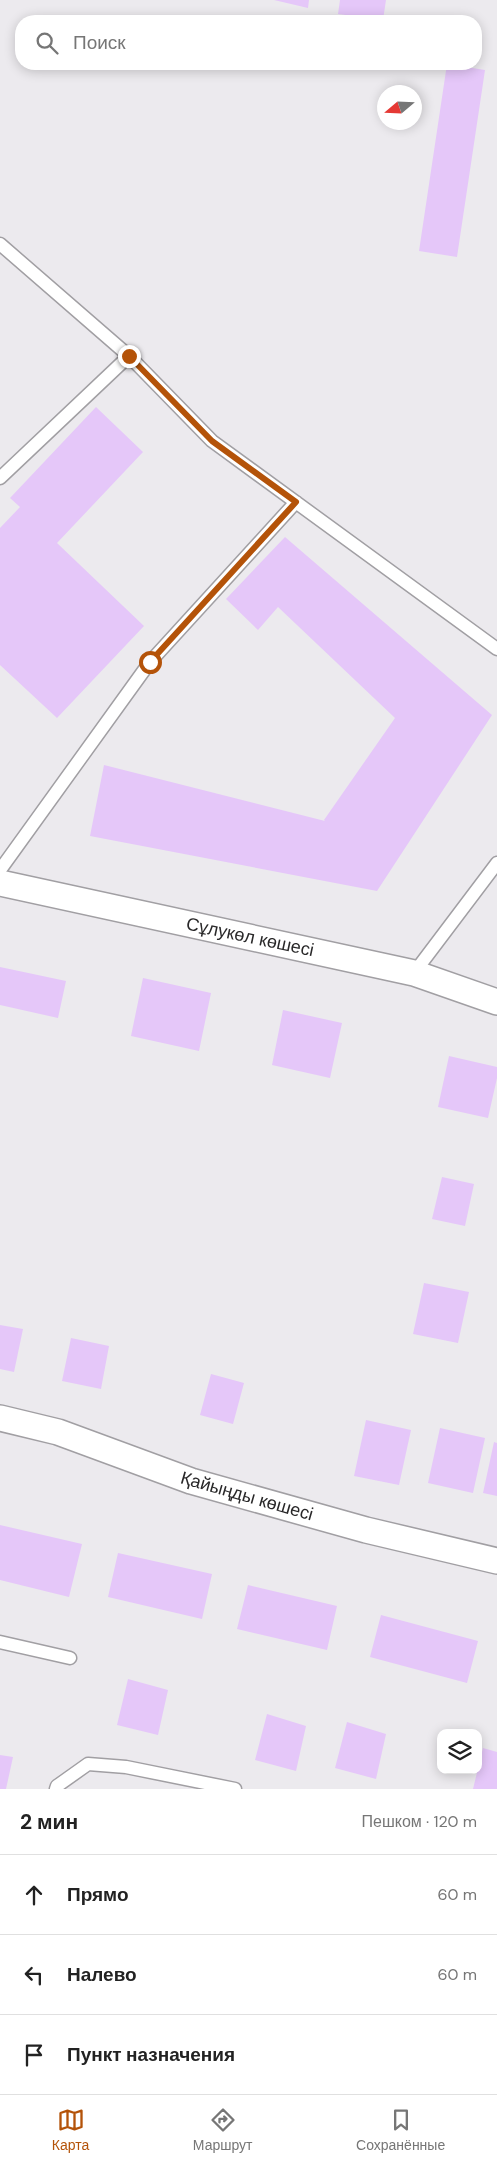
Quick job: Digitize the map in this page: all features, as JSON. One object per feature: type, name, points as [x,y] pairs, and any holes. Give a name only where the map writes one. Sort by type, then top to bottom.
[{"type":"street","name":"Сұлукөл көшесі","points":[[0,883],[414,973],[497,1002]]},
{"type":"street","name":"Қайыңды көшесі","points":[[0,1418],[58,1432],[191,1481],[366,1530],[497,1560]]},
{"type":"lane","points":[[0,244],[129,356],[212,441],[497,649]]},
{"type":"lane","points":[[0,478],[129,356]]},
{"type":"lane","points":[[0,870],[150,662],[296,502]]},
{"type":"lane","points":[[414,973],[497,862]]},
{"type":"lane","points":[[0,1642],[70,1658]]},
{"type":"lane","points":[[56,1789],[57,1786],[88,1764],[126,1767],[235,1789]]},
{"type":"building","points":[[274,0],[309,0],[308,8]]},
{"type":"building","points":[[340,0],[386,0],[384,15],[338,14]]},
{"type":"building","points":[[446,70],[485,70],[457,257],[419,251]]},
{"type":"building","points":[[96,407],[143,452],[57,543],[144,626],[57,718],[0,665],[0,528],[20,507],[10,498]]},
{"type":"building","points":[[285,537],[492,715],[377,891],[90,836],[104,765],[325,821],[395,718],[278,607],[258,630],[226,599]]},
{"type":"building","points":[[0,967],[66,981],[58,1018],[0,1005]]},
{"type":"building","points":[[143,978],[211,993],[199,1051],[131,1036]]},
{"type":"building","points":[[283,1010],[342,1023],[330,1078],[272,1065]]},
{"type":"building","points":[[449,1056],[497,1067],[497,1078],[488,1118],[438,1107]]},
{"type":"building","points":[[442,1177],[474,1184],[465,1226],[432,1219]]},
{"type":"building","points":[[424,1283],[469,1292],[458,1343],[413,1334]]},
{"type":"building","points":[[0,1325],[23,1329],[14,1372],[0,1369]]},
{"type":"building","points":[[71,1338],[109,1346],[101,1389],[62,1381]]},
{"type":"building","points":[[211,1374],[244,1383],[233,1424],[200,1415]]},
{"type":"building","points":[[366,1420],[411,1430],[399,1485],[354,1476]]},
{"type":"building","points":[[440,1428],[485,1438],[473,1493],[428,1483]]},
{"type":"building","points":[[494,1442],[497,1443],[497,1496],[483,1493]]},
{"type":"building","points":[[0,1525],[82,1544],[69,1597],[0,1580]]},
{"type":"building","points":[[118,1553],[212,1574],[202,1619],[108,1597]]},
{"type":"building","points":[[248,1585],[337,1606],[327,1650],[237,1629]]},
{"type":"building","points":[[381,1615],[478,1641],[467,1683],[370,1657]]},
{"type":"building","points":[[128,1679],[168,1690],[158,1735],[117,1725]]},
{"type":"building","points":[[267,1714],[306,1726],[296,1771],[255,1760]]},
{"type":"building","points":[[347,1722],[386,1734],[376,1779],[335,1768]]},
{"type":"building","points":[[483,1748],[497,1752],[497,1789],[473,1789],[477,1774],[482,1774]]},
{"type":"building","points":[[0,1755],[13,1757],[6,1789],[0,1789]]},
{"type":"route","points":[[129,356],[212,441],[296,502],[150,662]]}]
